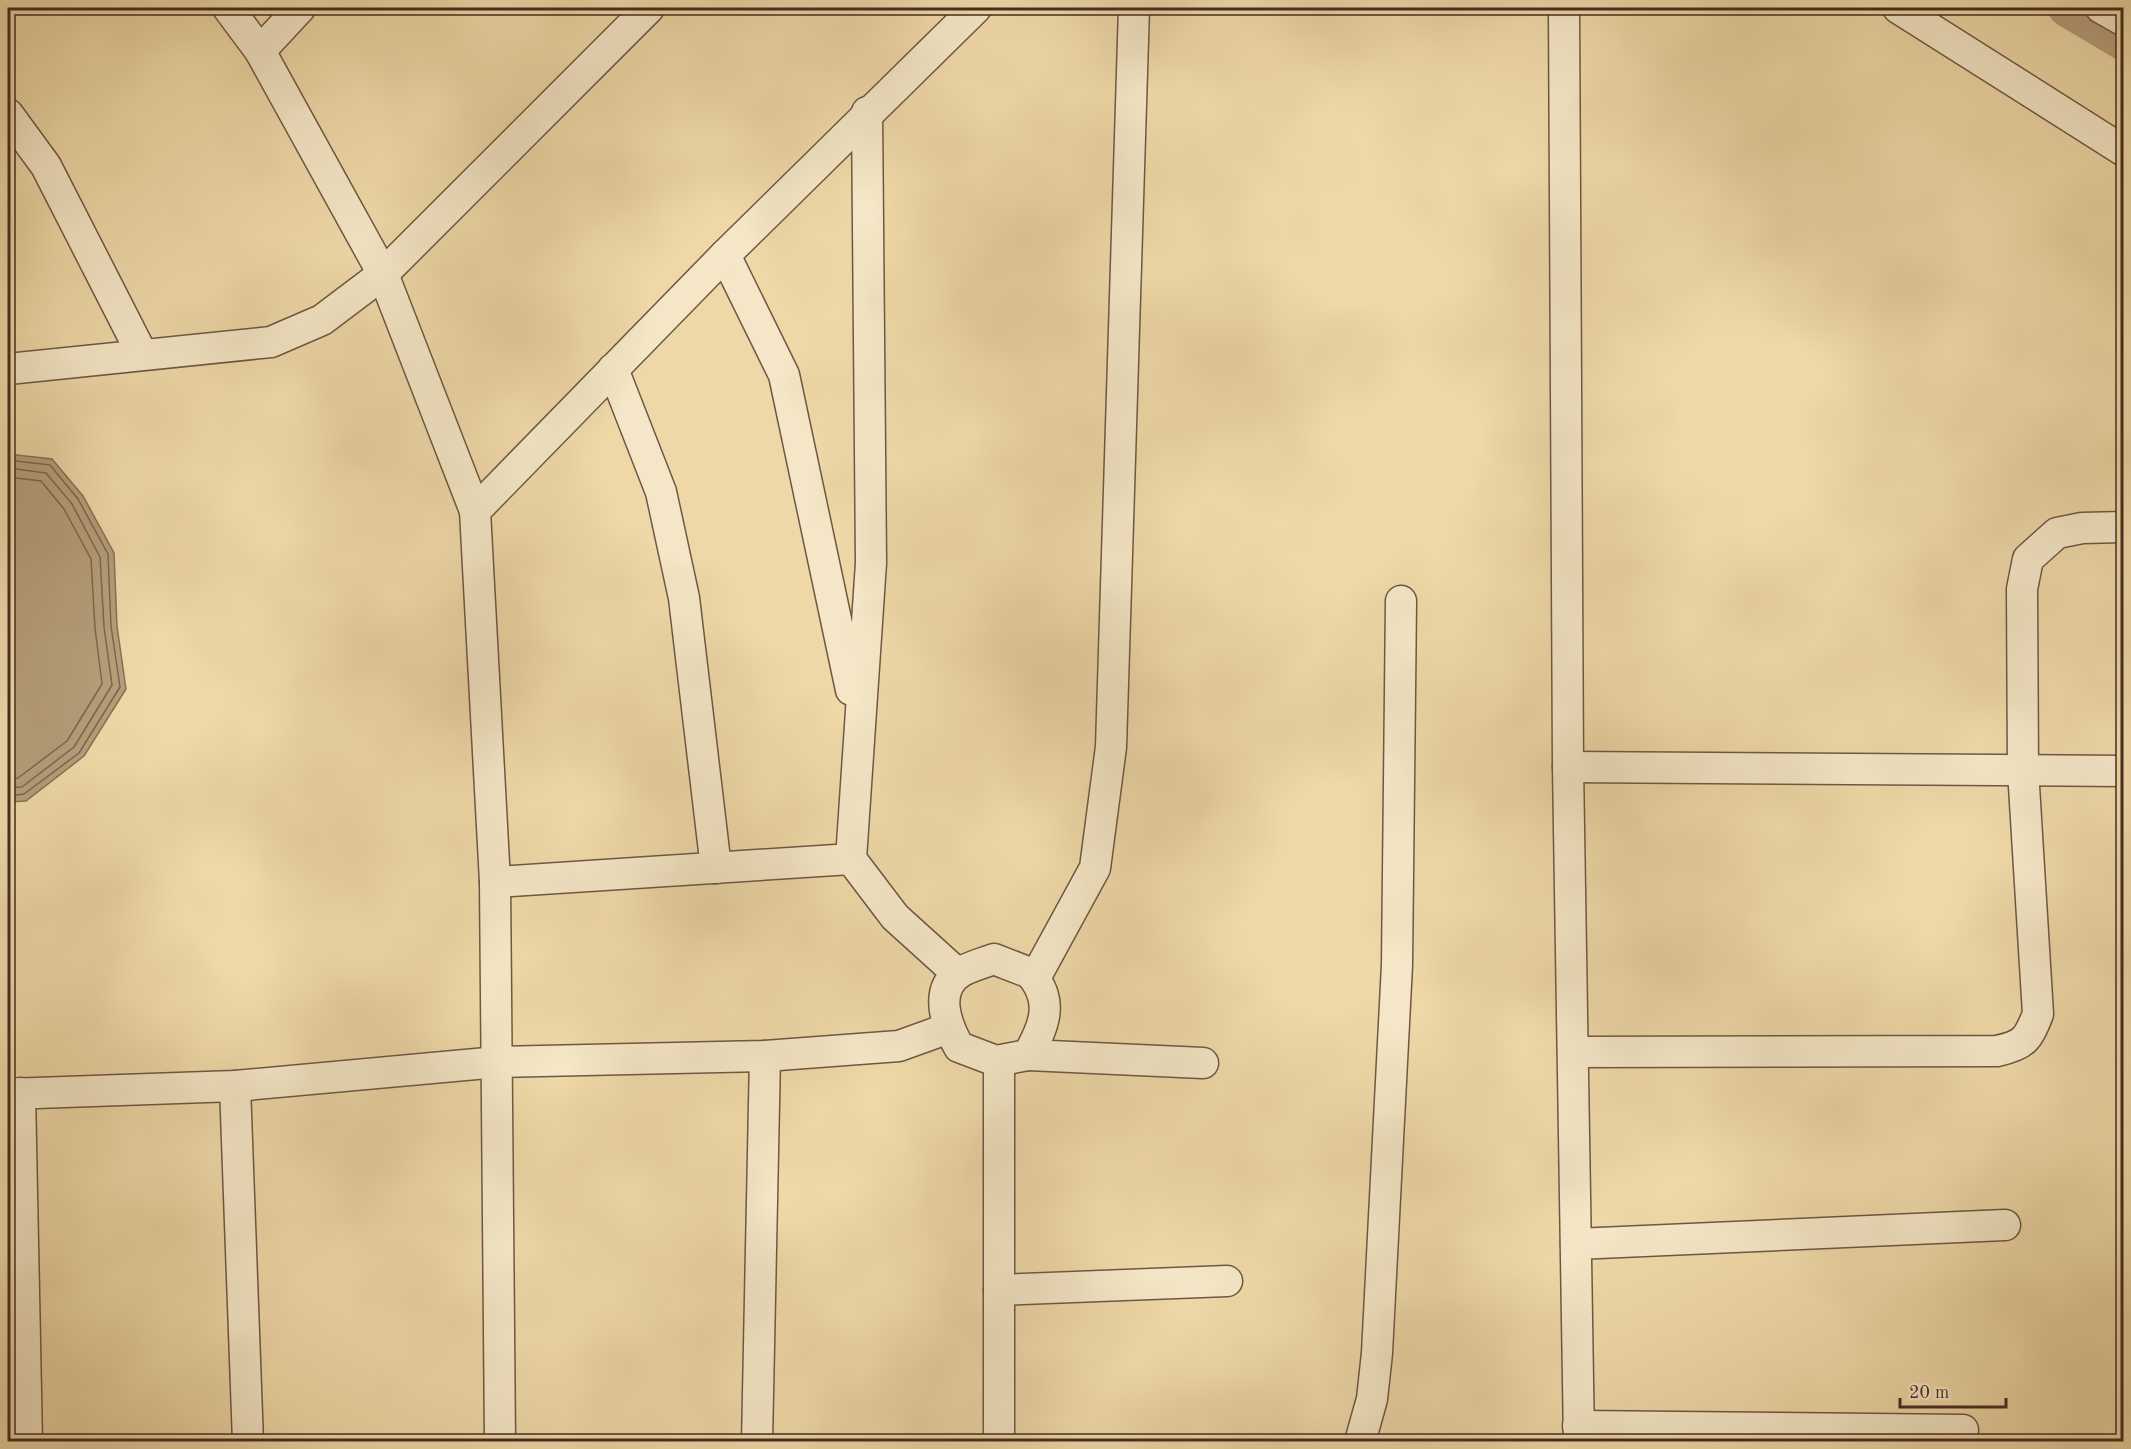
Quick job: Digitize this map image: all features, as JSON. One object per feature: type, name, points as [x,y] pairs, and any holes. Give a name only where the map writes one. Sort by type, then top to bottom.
[{"type":"street","points":[[228,8],[260,51],[383,274],[475,511],[495,882],[500,1442]]},
{"type":"street","points":[[260,51],[300,8]]},
{"type":"street","points":[[8,369],[271,342],[321,320],[383,274],[649,8]]},
{"type":"street","points":[[475,511],[724,255],[867,112],[976,8]]},
{"type":"street","points":[[1035,978],[1095,868],[1111,747],[1134,8]]},
{"type":"street","points":[[1564,8],[1568,767],[1578,1434],[1963,1430]]},
{"type":"street","points":[[1898,8],[2124,151]]},
{"type":"street","points":[[2101,8],[2124,21]]},
{"type":"street","points":[[867,112],[871,563],[858,722],[851,859],[895,917],[958,974]]},
{"type":"street","points":[[8,114],[46,166],[142,354]]},
{"type":"street","points":[[724,255],[784,375],[858,722]]},
{"type":"street","points":[[613,369],[661,492],[684,598],[716,868]]},
{"type":"street","points":[[1573,1052],[1997,1051],[2018,1046],[2029,1036],[2038,1014],[2024,770],[2022,589],[2028,559],[2057,532],[2082,528],[2124,527]]},
{"type":"street","points":[[1360,1442],[1372,1399],[1377,1353],[1397,965],[1401,602]]},
{"type":"street","points":[[1568,767],[2124,771]]},
{"type":"street","points":[[495,882],[851,859]]},
{"type":"street","points":[[999,1442],[999,1290],[1013,1058],[1042,1030],[1046,1009],[1035,978],[1030,973],[994,959],[958,974],[948,987],[943,1011],[959,1047],[1013,1058],[1203,1063]]},
{"type":"street","points":[[27,1442],[17,1397],[14,1093],[235,1086],[498,1062],[765,1056],[899,1046],[949,1028]]},
{"type":"street","points":[[757,1442],[765,1056]]},
{"type":"street","points":[[235,1086],[248,1442]]},
{"type":"street","points":[[1576,1244],[2005,1225]]},
{"type":"street","points":[[999,1290],[1227,1281]]},
{"type":"water","points":[[8,454],[52,459],[83,496],[114,553],[117,626],[126,689],[84,756],[26,801],[8,802]]},
{"type":"waterway","points":[[2067,8],[2124,42]]}]
